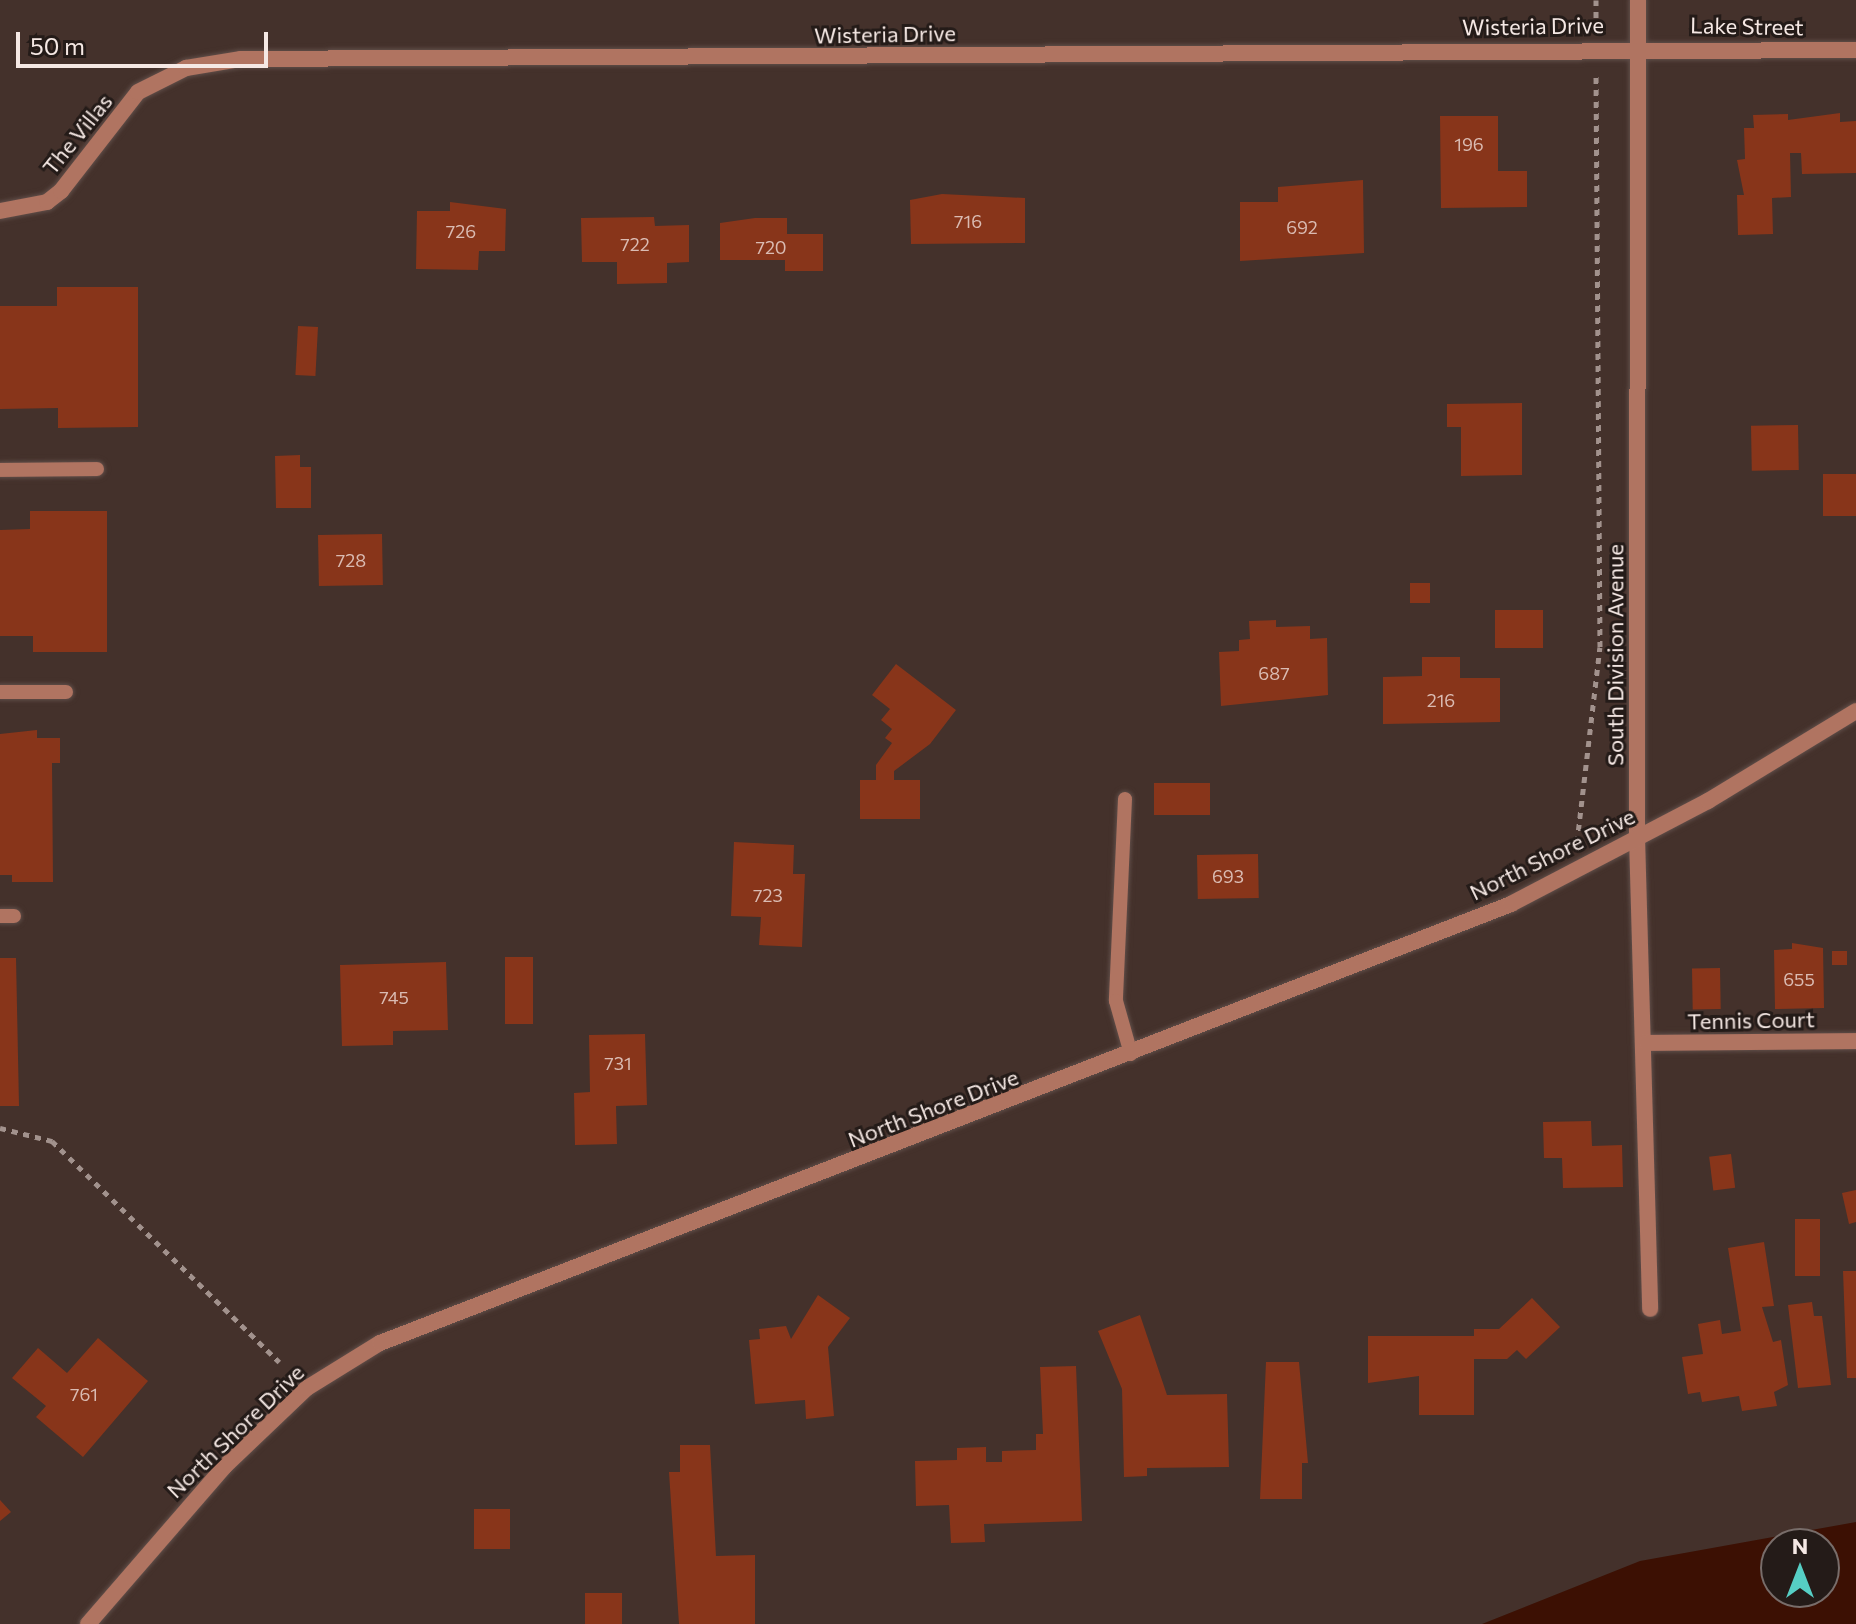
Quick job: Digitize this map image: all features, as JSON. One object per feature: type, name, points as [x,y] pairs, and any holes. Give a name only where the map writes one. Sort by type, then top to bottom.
[{"type":"street","name":"South Division Avenue","points":[[1638,0],[1637,837],[1647,1043],[1650,1309]]},
{"type":"street","name":"Wisteria Drive","points":[[138,92],[186,68],[241,59],[1638,47]]},
{"type":"street","name":"Lake Street","points":[[1638,47],[1856,50]]},
{"type":"street","name":"The Villas","points":[[0,211],[47,202],[61,191],[138,92]]},
{"type":"street","name":"North Shore Drive","points":[[88,1624],[225,1466],[307,1388],[380,1343],[1511,904],[1637,837],[1856,711]]},
{"type":"street","name":"Tennis Court","points":[[1647,1043],[1856,1041]]},
{"type":"lane","points":[[0,470],[97,469]]},
{"type":"lane","points":[[0,692],[66,692]]},
{"type":"lane","points":[[1125,799],[1116,1001],[1131,1054]]},
{"type":"path","points":[[1574,870],[1600,647],[1596,0]]},
{"type":"path","points":[[0,1128],[52,1141],[279,1362]]},
{"type":"shaded area","points":[[1856,1522],[1856,1624],[1482,1624],[1640,1561],[1760,1539],[1760,1608],[1840,1608],[1840,1528],[1823,1528]]},
{"type":"building","points":[[1840,113],[1840,122],[1856,121],[1856,173],[1802,174],[1801,153],[1790,153],[1791,197],[1772,198],[1773,234],[1738,235],[1737,195],[1744,195],[1737,160],[1745,159],[1744,128],[1754,128],[1753,115],[1788,114],[1788,120]]},
{"type":"building","points":[[1440,116],[1498,116],[1498,171],[1527,171],[1527,207],[1441,208]]},
{"type":"building","points":[[1363,180],[1364,253],[1240,261],[1240,202],[1278,202],[1278,187]]},
{"type":"building","points":[[942,194],[1025,198],[1025,243],[911,244],[910,200]]},
{"type":"building","points":[[450,202],[506,209],[505,251],[479,251],[478,270],[416,269],[417,211],[450,211]]},
{"type":"building","points":[[654,217],[655,226],[689,225],[689,262],[667,263],[667,283],[617,284],[617,262],[582,262],[581,218]]},
{"type":"building","points":[[787,218],[787,234],[823,234],[823,271],[785,271],[785,260],[720,260],[720,223]]},
{"type":"building","points":[[57,287],[138,287],[138,427],[58,428],[58,408],[0,409],[0,306],[57,306]]},
{"type":"building","points":[[298,326],[318,327],[315,376],[295,375]]},
{"type":"building","points":[[1522,403],[1522,475],[1461,476],[1461,427],[1447,427],[1447,404]]},
{"type":"building","points":[[1798,425],[1799,470],[1752,471],[1751,426]]},
{"type":"building","points":[[300,455],[300,467],[311,467],[311,508],[276,508],[275,456]]},
{"type":"building","points":[[1823,474],[1856,474],[1856,516],[1823,516]]},
{"type":"building","points":[[30,511],[107,511],[107,652],[33,652],[33,636],[0,636],[0,530],[30,529]]},
{"type":"building","points":[[382,534],[383,585],[319,586],[318,535]]},
{"type":"building","points":[[1410,583],[1430,583],[1430,603],[1410,603]]},
{"type":"building","points":[[1495,610],[1543,610],[1543,648],[1495,648]]},
{"type":"building","points":[[1276,620],[1276,627],[1310,626],[1310,639],[1327,638],[1328,695],[1221,706],[1219,652],[1239,651],[1239,640],[1250,639],[1249,621]]},
{"type":"building","points":[[1422,657],[1460,657],[1460,678],[1500,678],[1500,722],[1383,724],[1383,677],[1422,676]]},
{"type":"building","points":[[896,664],[956,710],[930,744],[894,771],[894,780],[920,780],[920,819],[860,819],[860,780],[876,780],[876,765],[892,743],[885,738],[892,729],[881,720],[890,709],[872,695]]},
{"type":"building","points":[[37,730],[37,738],[60,738],[60,763],[52,763],[53,882],[12,882],[12,875],[0,875],[0,734]]},
{"type":"building","points":[[1154,783],[1210,783],[1210,815],[1154,815]]},
{"type":"building","points":[[734,842],[794,845],[793,874],[805,874],[802,947],[759,945],[761,917],[731,916]]},
{"type":"building","points":[[1258,854],[1259,898],[1198,899],[1197,855]]},
{"type":"building","points":[[1792,943],[1823,948],[1824,1008],[1775,1009],[1774,950],[1792,949]]},
{"type":"building","points":[[1832,951],[1847,951],[1847,965],[1832,965]]},
{"type":"building","points":[[505,957],[533,957],[533,1024],[505,1024]]},
{"type":"building","points":[[0,958],[16,958],[19,1106],[0,1106]]},
{"type":"building","points":[[446,962],[448,1030],[393,1031],[393,1045],[342,1046],[340,965]]},
{"type":"building","points":[[1692,968],[1720,968],[1721,1009],[1693,1009]]},
{"type":"building","points":[[645,1034],[647,1105],[616,1106],[617,1144],[575,1145],[574,1093],[590,1092],[589,1035]]},
{"type":"building","points":[[1591,1121],[1592,1146],[1622,1145],[1623,1187],[1563,1188],[1562,1158],[1544,1158],[1543,1122]]},
{"type":"building","points":[[1731,1154],[1735,1188],[1713,1190],[1709,1157]]},
{"type":"building","points":[[1856,1190],[1856,1222],[1849,1224],[1842,1193]]},
{"type":"building","points":[[1795,1219],[1820,1219],[1820,1276],[1795,1276]]},
{"type":"building","points":[[1764,1242],[1774,1306],[1762,1307],[1773,1342],[1781,1340],[1788,1385],[1774,1392],[1777,1406],[1742,1411],[1739,1396],[1702,1402],[1700,1392],[1688,1394],[1682,1357],[1703,1354],[1698,1324],[1720,1320],[1722,1334],[1741,1331],[1728,1248]]},
{"type":"building","points":[[1843,1271],[1856,1271],[1856,1378],[1847,1378]]},
{"type":"building","points":[[818,1295],[850,1318],[828,1347],[834,1416],[806,1419],[805,1400],[755,1404],[749,1340],[760,1339],[759,1329],[786,1326],[791,1339]]},
{"type":"building","points":[[1532,1298],[1560,1327],[1526,1359],[1517,1350],[1507,1359],[1474,1359],[1474,1415],[1419,1415],[1419,1376],[1368,1383],[1368,1336],[1474,1336],[1474,1329],[1499,1329]]},
{"type":"building","points":[[1812,1302],[1814,1316],[1822,1316],[1831,1385],[1798,1388],[1788,1305]]},
{"type":"building","points":[[1140,1315],[1167,1395],[1227,1394],[1229,1467],[1147,1468],[1147,1476],[1124,1477],[1122,1389],[1098,1331]]},
{"type":"building","points":[[98,1338],[148,1381],[83,1457],[36,1417],[46,1406],[12,1378],[38,1348],[67,1373]]},
{"type":"building","points":[[1266,1362],[1299,1362],[1308,1463],[1302,1463],[1302,1499],[1260,1499]]},
{"type":"building","points":[[1076,1366],[1082,1521],[984,1524],[985,1542],[951,1543],[949,1505],[916,1506],[915,1461],[957,1460],[957,1448],[986,1447],[986,1462],[1002,1462],[1002,1451],[1036,1450],[1036,1434],[1043,1434],[1040,1367]]},
{"type":"building","points":[[680,1445],[710,1445],[716,1556],[755,1555],[755,1624],[679,1624],[669,1472],[680,1472]]},
{"type":"building","points":[[0,1500],[11,1512],[0,1521]]},
{"type":"building","points":[[474,1509],[510,1509],[510,1549],[474,1549]]},
{"type":"building","points":[[585,1593],[622,1593],[622,1624],[585,1624]]}]
